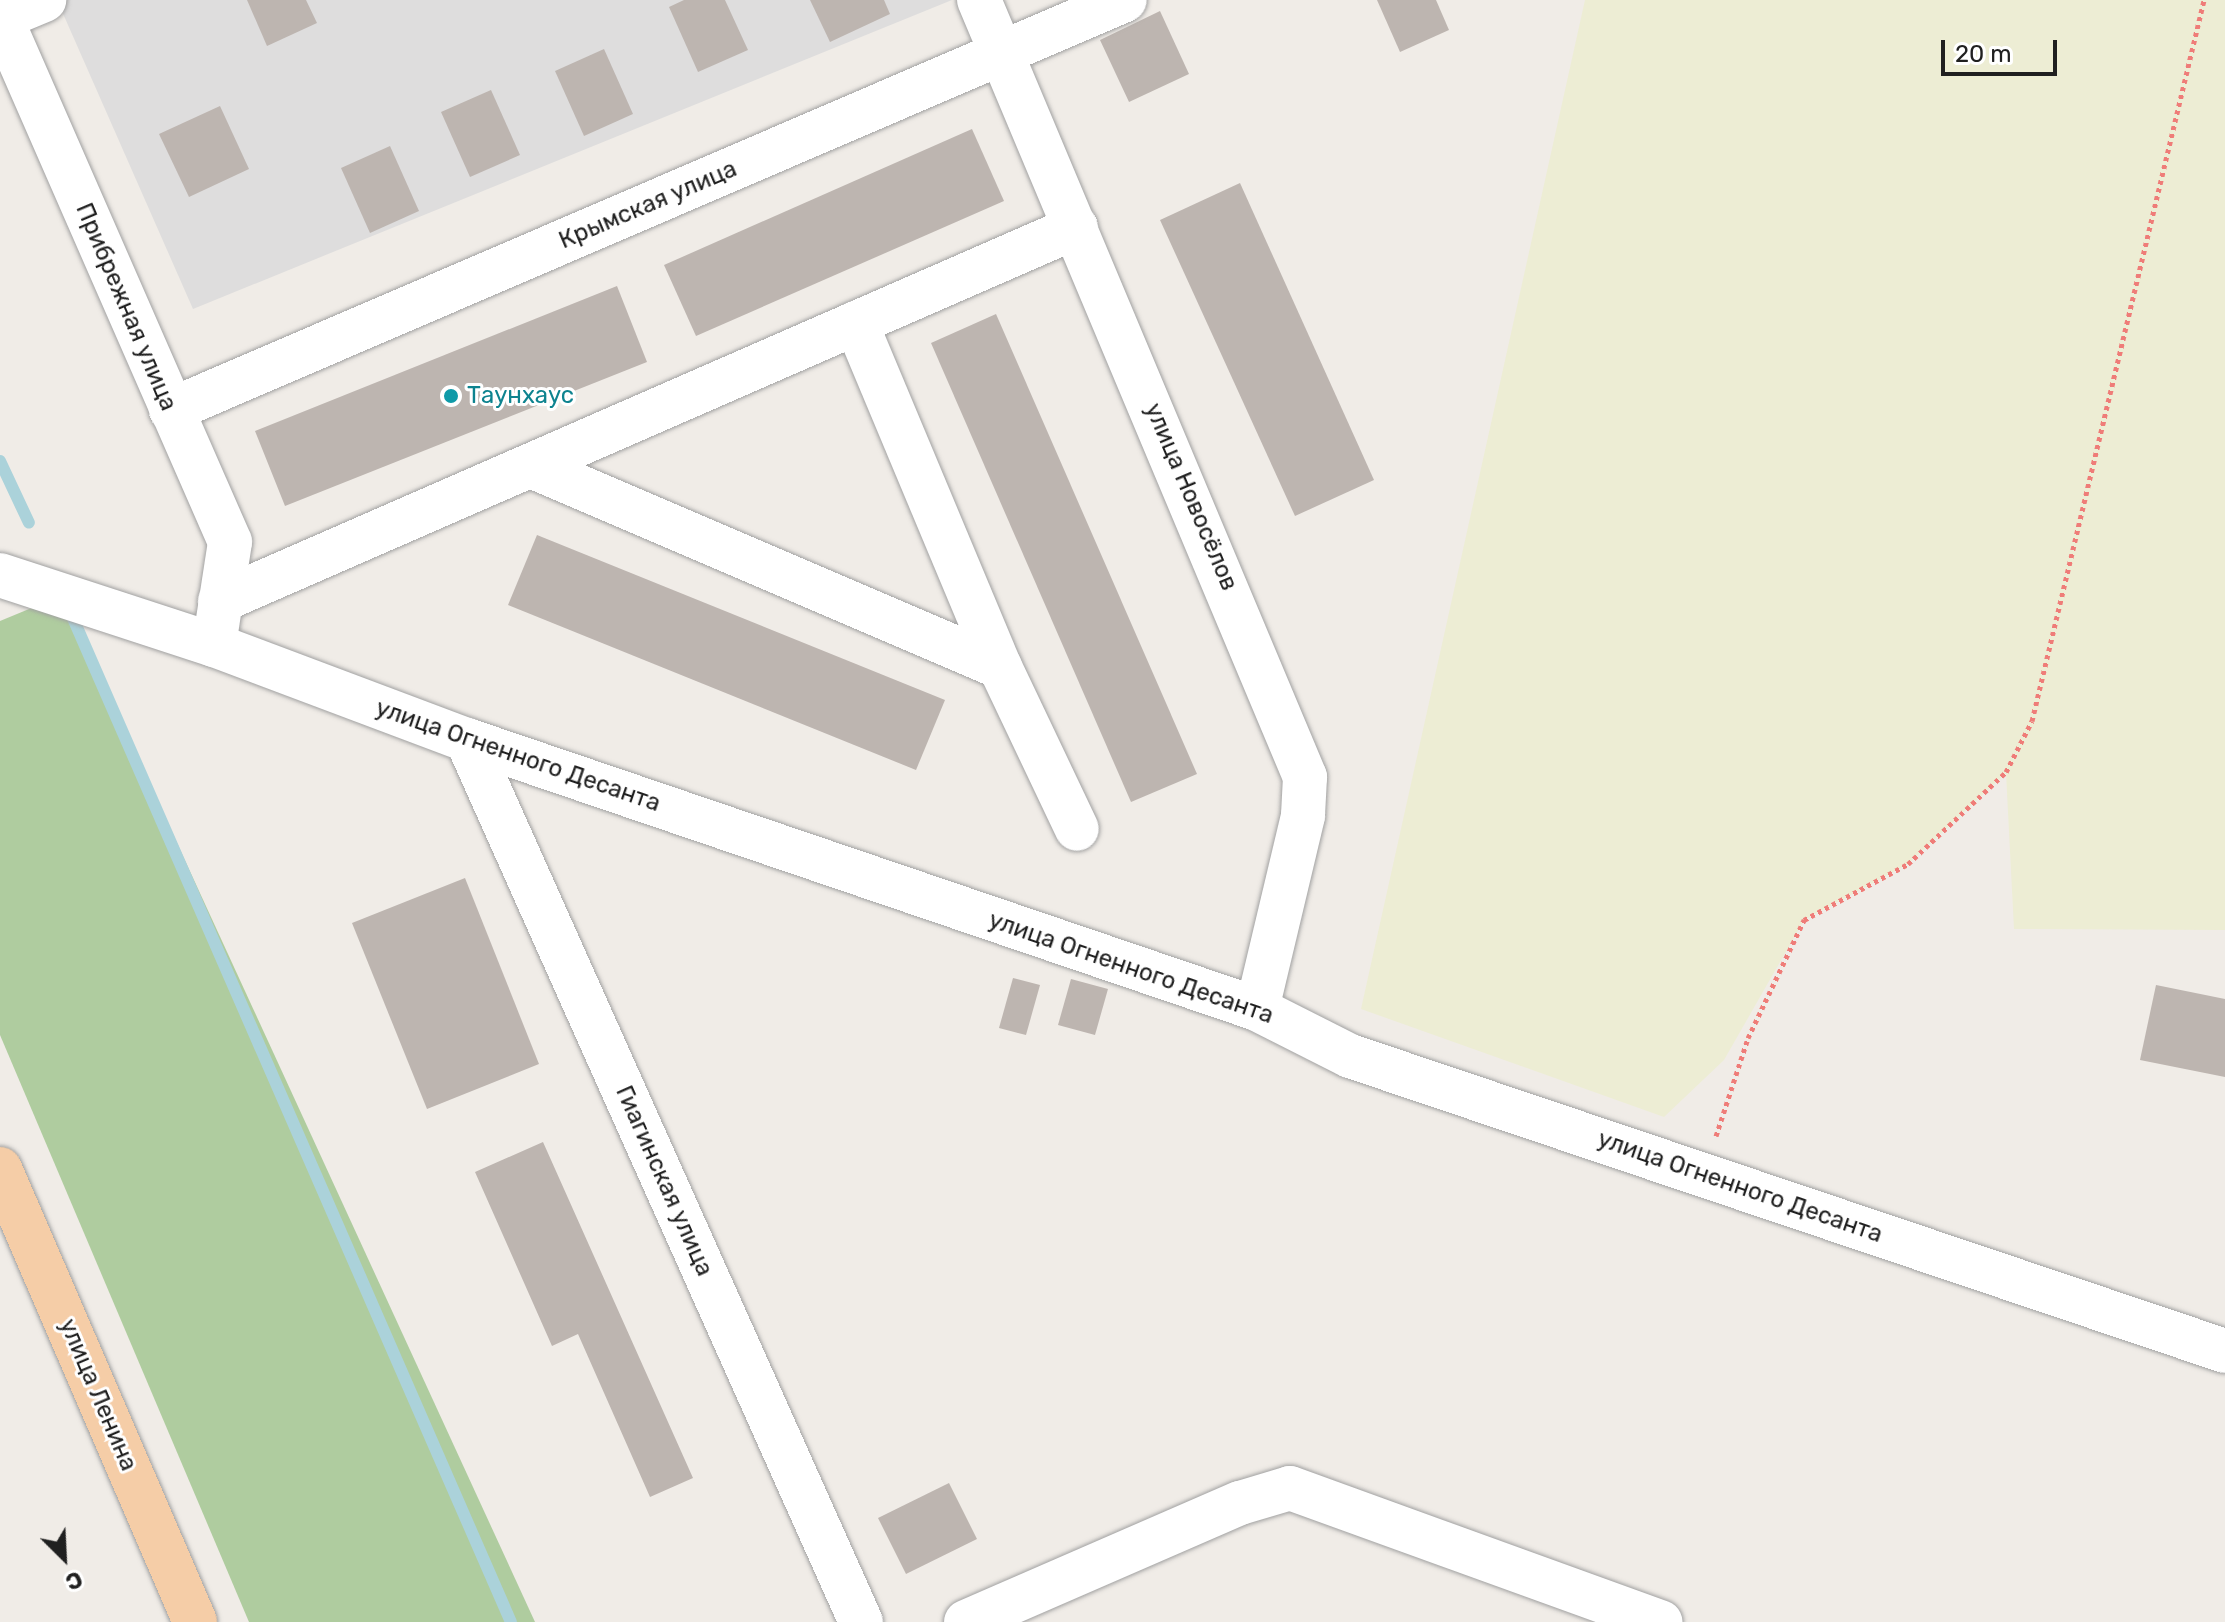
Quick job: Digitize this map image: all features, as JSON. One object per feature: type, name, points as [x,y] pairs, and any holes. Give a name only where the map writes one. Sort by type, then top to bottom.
[{"type":"main road","name":"улица Ленина","points":[[0,1169],[195,1622]]},
{"type":"street","points":[[0,17],[44,0]]},
{"type":"street","name":"улица Новосёлов","points":[[979,0],[1305,777],[1303,816],[1257,1009]]},
{"type":"street","name":"Крымская улица","points":[[171,410],[1125,0]]},
{"type":"street","name":"Прибрежная улица","points":[[0,17],[230,542],[220,601]]},
{"type":"street","points":[[214,645],[220,601],[1076,227]]},
{"type":"street","points":[[856,323],[1000,667],[1077,829]]},
{"type":"street","points":[[531,466],[1000,667]]},
{"type":"street","name":"улица Огненного Десанта","points":[[0,575],[214,645],[467,740],[1257,1009],[1350,1056],[2225,1351]]},
{"type":"street","name":"Гиагинская улица","points":[[467,740],[861,1622]]},
{"type":"street","points":[[966,1622],[1240,1503],[1290,1488],[1660,1622]]},
{"type":"path","points":[[1703,1174],[1748,1038],[1804,920],[1908,864],[2006,772],[2032,721],[2204,0]]},
{"type":"shaded area","points":[[57,0],[952,0],[193,309]]},
{"type":"green space","points":[[1585,0],[2225,0],[2225,930],[2014,929],[2006,773],[1908,864],[1804,920],[1724,1060],[1664,1117],[1361,1009]]},
{"type":"green space","points":[[63,595],[535,1622],[249,1622],[0,1035],[0,621]]},
{"type":"building","points":[[247,0],[306,0],[317,23],[267,46]]},
{"type":"building","points":[[684,0],[725,0],[748,50],[698,72],[669,7]]},
{"type":"building","points":[[810,0],[884,0],[890,14],[830,42]]},
{"type":"building","points":[[1377,0],[1436,0],[1449,30],[1400,52]]},
{"type":"building","points":[[1160,11],[1189,74],[1129,102],[1100,40]]},
{"type":"building","points":[[604,49],[633,114],[584,136],[555,71]]},
{"type":"building","points":[[491,90],[520,155],[470,177],[441,112]]},
{"type":"building","points":[[220,106],[249,169],[189,197],[159,134]]},
{"type":"building","points":[[972,129],[1004,201],[696,336],[664,265]]},
{"type":"building","points":[[390,146],[419,211],[370,233],[341,168]]},
{"type":"building","points":[[1240,183],[1374,480],[1295,516],[1160,220]]},
{"type":"building","name":"Таунхаус","points":[[617,286],[647,362],[285,506],[255,431]]},
{"type":"building","points":[[996,314],[1197,774],[1131,802],[931,343]]},
{"type":"building","points":[[537,535],[945,700],[916,770],[508,605]]},
{"type":"building","points":[[465,878],[539,1064],[427,1109],[352,923]]},
{"type":"building","points":[[1013,978],[1040,985],[1026,1035],[999,1028]]},
{"type":"building","points":[[1071,979],[1108,989],[1095,1035],[1058,1025]]},
{"type":"building","points":[[2156,985],[2225,999],[2225,1077],[2140,1060]]},
{"type":"building","points":[[543,1142],[693,1478],[650,1497],[578,1334],[552,1346],[475,1172]]},
{"type":"building","points":[[949,1483],[977,1539],[906,1574],[878,1518]]},
{"type":"waterway","points":[[0,461],[29,523]]},
{"type":"waterway","points":[[69,609],[511,1622]]},
{"type":"place","name":"Таунхаус","points":[[451,396]]}]
